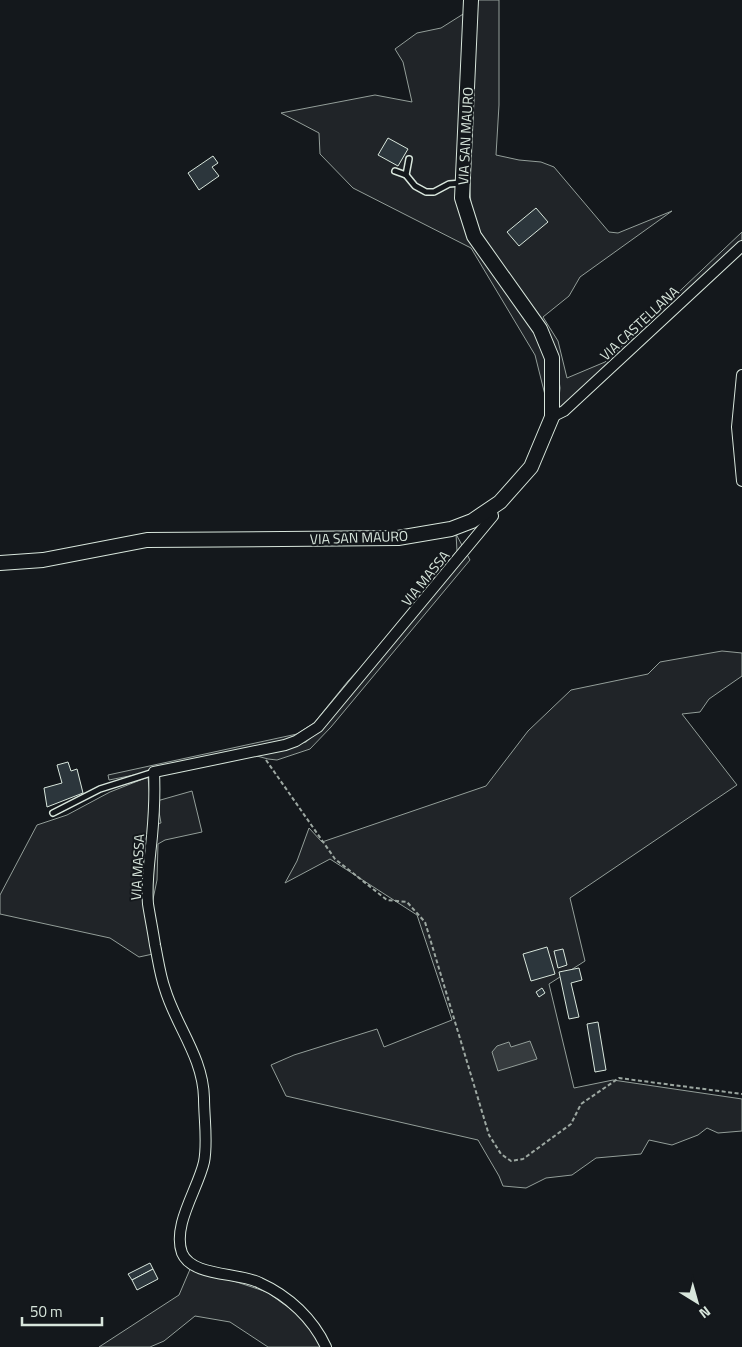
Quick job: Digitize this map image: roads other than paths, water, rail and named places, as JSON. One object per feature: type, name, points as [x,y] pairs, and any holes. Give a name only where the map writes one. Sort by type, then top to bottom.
[{"type":"main road","name":"VIA SAN MAURO","points":[[0,563],[43,560],[147,540],[398,538],[452,529],[472,521],[500,502],[531,467],[552,417],[552,358],[540,329],[474,236],[462,198],[471,0]]},
{"type":"street","name":"VIA CASTELLANA","points":[[552,417],[564,411],[741,251]]},
{"type":"street","points":[[742,375],[737,427],[742,480]]},
{"type":"street","name":"VIA MASSA","points":[[326,1347],[319,1331],[304,1314],[280,1294],[259,1282],[204,1270],[191,1264],[182,1253],[180,1236],[183,1220],[204,1162],[204,1092],[198,1064],[165,989],[148,903],[154,809],[154,772],[296,741],[323,722],[493,516],[491,509]]},
{"type":"lane","points":[[406,175],[410,159]]},
{"type":"lane","points":[[396,172],[406,175],[416,186],[426,192],[434,192],[449,184],[463,182]]},
{"type":"lane","points":[[53,813],[100,789],[154,772]]}]
